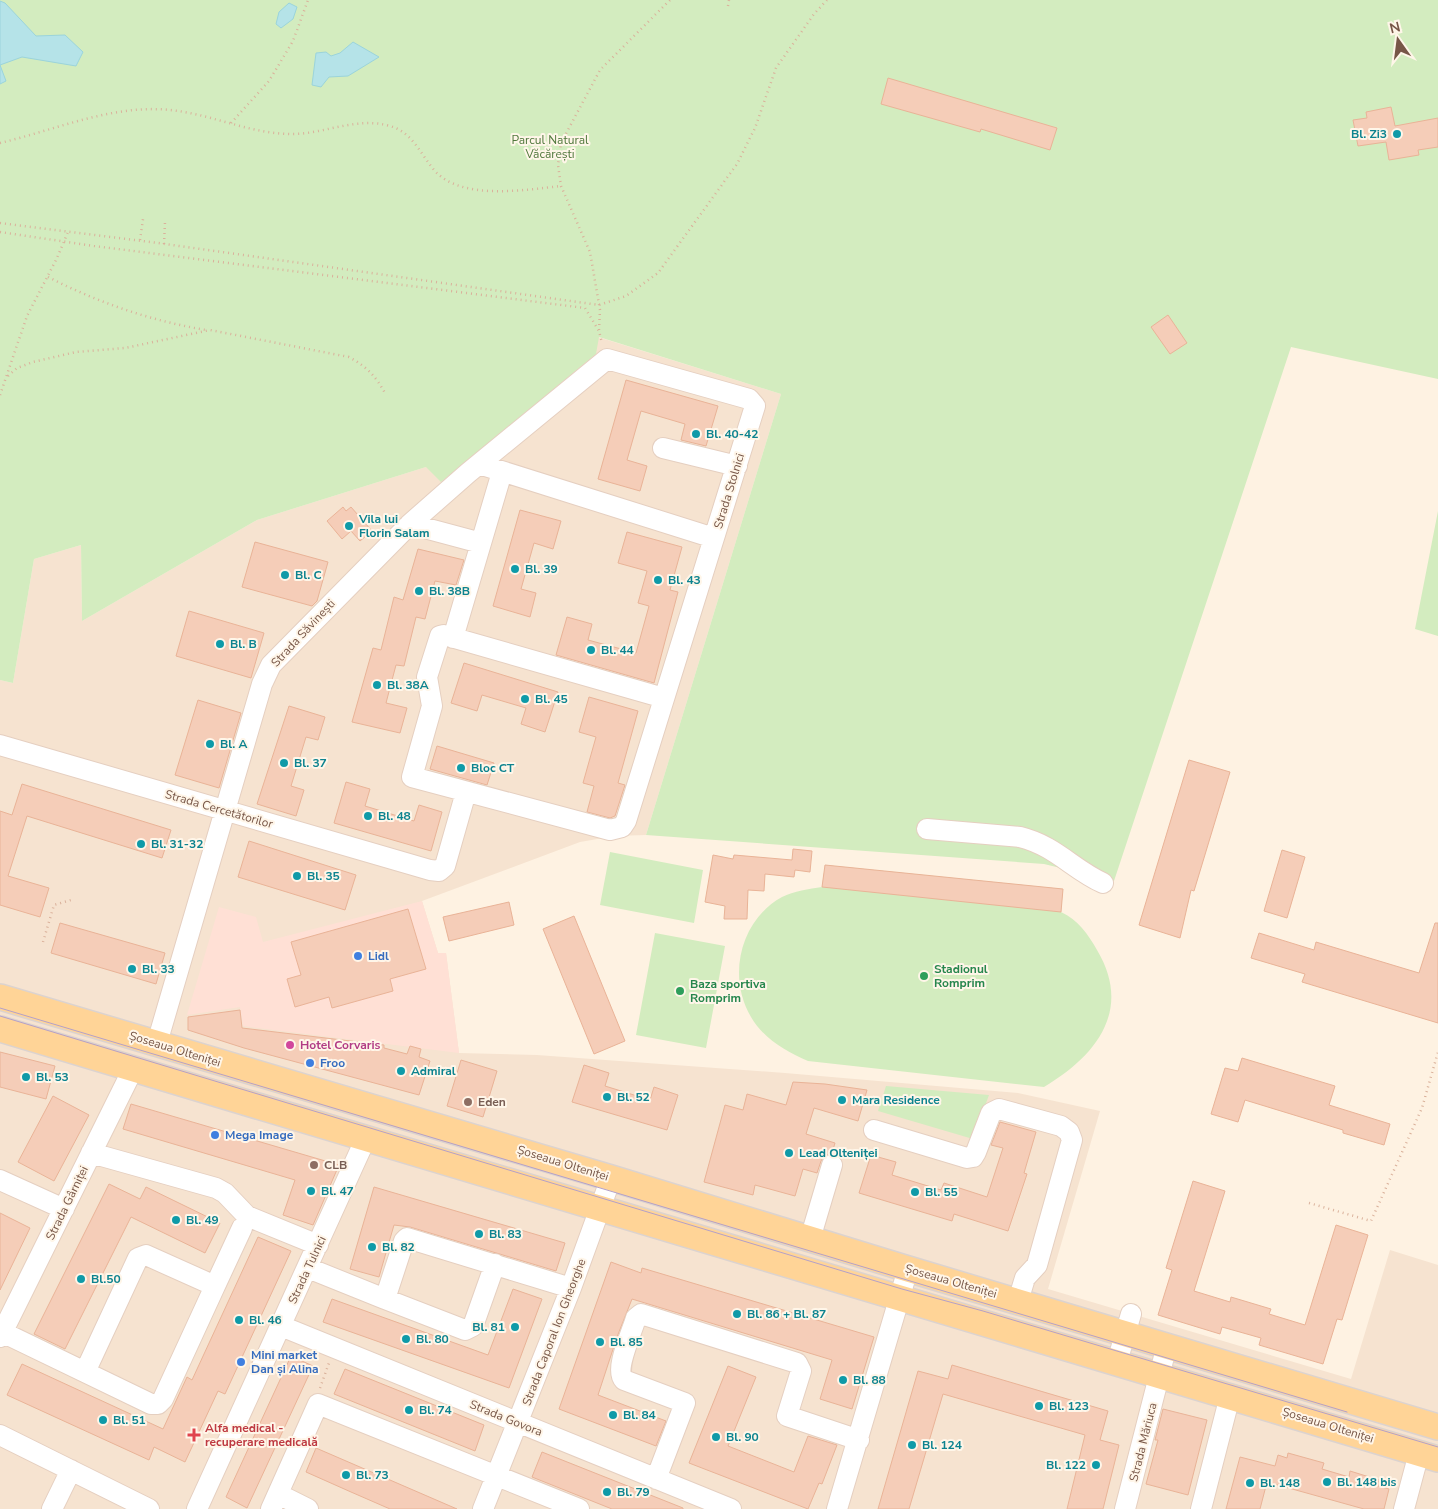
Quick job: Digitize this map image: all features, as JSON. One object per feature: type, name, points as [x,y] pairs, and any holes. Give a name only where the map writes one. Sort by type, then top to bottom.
[{"type":"main road","name":"Șoseaua Olteniței","points":[[0,997],[1018,1301],[1128,1324],[1167,1345],[1438,1427]]},
{"type":"main road","name":"Șoseaua Olteniței","points":[[0,1029],[365,1140],[1428,1456]]},
{"type":"street","name":"Strada Săvinești","points":[[157,1043],[262,684],[271,665],[410,524],[478,464],[607,359]]},
{"type":"street","name":"Strada Stolnici","points":[[466,792],[616,830],[626,821],[755,406],[749,398],[607,359]]},
{"type":"street","points":[[662,448],[736,466]]},
{"type":"street","points":[[478,464],[714,538]]},
{"type":"street","points":[[453,638],[502,472]]},
{"type":"street","points":[[410,524],[482,543]]},
{"type":"street","points":[[466,792],[412,777],[432,706],[427,677],[438,639],[444,635],[664,698]]},
{"type":"street","name":"Strada Cercetătorilor","points":[[0,745],[430,870],[439,871],[445,866],[466,792]]},
{"type":"street","points":[[927,829],[1020,837],[1032,840],[1044,844],[1103,883]]},
{"type":"street","name":"Strada Gârniței","points":[[1,1334],[133,1069]]},
{"type":"street","points":[[874,1130],[967,1158],[972,1157],[976,1152],[994,1109],[999,1108],[1061,1126],[1070,1132],[1072,1140],[1037,1265],[1025,1278],[1018,1301]]},
{"type":"street","name":"Strada Tulnici","points":[[197,1509],[365,1140]]},
{"type":"street","points":[[91,1153],[216,1188],[225,1193],[247,1216],[318,1245]]},
{"type":"street","points":[[810,1239],[832,1165]]},
{"type":"street","name":"Strada Caporal Ion Gheorghe","points":[[483,1509],[571,1288],[611,1178]]},
{"type":"street","points":[[0,1180],[64,1209]]},
{"type":"street","points":[[1,1334],[151,1404],[158,1404],[163,1400],[242,1228]]},
{"type":"street","points":[[385,1299],[404,1241],[407,1238],[571,1288]]},
{"type":"street","points":[[85,1372],[138,1258],[146,1255],[215,1286]]},
{"type":"street","points":[[308,1268],[465,1330],[473,1326],[495,1264]]},
{"type":"street","points":[[838,1509],[908,1269]]},
{"type":"street","points":[[656,1479],[685,1403],[624,1380],[621,1377],[620,1368],[636,1318],[641,1314],[798,1363],[801,1371],[787,1416],[859,1440]]},
{"type":"street","points":[[1117,1362],[1128,1324]]},
{"type":"street","name":"Strada Govora","points":[[281,1326],[656,1479],[696,1502],[731,1509]]},
{"type":"street","points":[[1160,1375],[1167,1345]]},
{"type":"street","name":"Strada Măriuca","points":[[1126,1509],[1160,1375]]},
{"type":"street","points":[[1201,1509],[1230,1396]]},
{"type":"street","points":[[308,1509],[274,1502],[318,1404],[496,1476],[558,1505],[579,1509]]},
{"type":"street","points":[[0,1435],[149,1509]]},
{"type":"street","points":[[1404,1509],[1428,1456]]},
{"type":"street","points":[[52,1509],[72,1470]]},
{"type":"path","points":[[231,122],[269,81],[292,41],[308,0]]},
{"type":"path","points":[[599,331],[599,306],[590,252],[561,186],[558,165],[561,143],[576,117],[590,85],[609,59],[670,0]]},
{"type":"path","points":[[728,6],[729,0]]},
{"type":"path","points":[[0,223],[140,240],[599,306],[626,296],[658,273],[737,164],[755,128],[776,68],[814,14],[827,0]]},
{"type":"path","points":[[0,143],[96,117],[145,109],[183,111],[231,122],[265,133],[317,132],[354,123],[374,123],[391,126],[407,134],[435,171],[449,183],[469,189],[491,190],[523,190],[561,186]]},
{"type":"path","points":[[140,240],[143,219]]},
{"type":"path","points":[[164,244],[165,222]]},
{"type":"path","points":[[0,232],[64,242],[585,308],[599,331],[607,359]]},
{"type":"path","points":[[0,395],[8,376],[21,332],[68,232]]},
{"type":"path","points":[[48,276],[84,296],[180,326],[349,357],[366,367],[377,378],[386,395]]},
{"type":"path","points":[[8,376],[16,368],[33,362],[76,352],[125,348],[210,330]]},
{"type":"path","points":[[43,942],[54,905],[71,900]]},
{"type":"path","points":[[1309,1203],[1371,1221],[1422,1108],[1438,1052]]},
{"type":"path","points":[[318,1404],[317,1394],[335,1348]]},
{"type":"shaded area","points":[[598,337],[781,394],[646,835],[615,836],[580,842],[422,901],[438,953],[446,953],[459,1053],[537,1055],[785,1073],[1018,1093],[1100,1111],[1048,1289],[1351,1379],[1390,1250],[1438,1265],[1438,1509],[0,1509],[0,680],[13,683],[34,559],[81,545],[82,621],[257,520],[426,467]]},
{"type":"shaded area","points":[[422,901],[438,953],[446,953],[459,1053],[243,1026],[240,1007],[187,1015],[219,907],[256,917],[263,942]]},
{"type":"green space","name":"Parcul Natural Văcărești","points":[[0,0],[1438,0],[1438,379],[1291,347],[1114,881],[1044,864],[646,835],[781,394],[599,337],[596,354],[441,482],[426,467],[257,520],[82,621],[81,545],[34,559],[13,683],[0,680]]},
{"type":"green space","points":[[1438,511],[1438,636],[1415,629]]},
{"type":"green space","points":[[610,852],[703,870],[694,923],[600,905]]},
{"type":"green space","name":"Stadionul Romprim","points":[[825,865],[1063,889],[1061,912],[1077,923],[1094,944],[1107,972],[1111,992],[1110,1012],[1093,1046],[1063,1075],[1044,1087],[808,1061],[776,1044],[756,1025],[744,1001],[740,985],[739,968],[742,951],[747,935],[756,920],[768,907],[787,895],[822,887]]},
{"type":"green space","name":"Baza sportiva Romprim","points":[[655,933],[725,946],[706,1048],[636,1035]]},
{"type":"green space","points":[[886,1086],[989,1095],[973,1139],[878,1111]]},
{"type":"water","points":[[0,1],[5,3],[36,36],[65,35],[83,52],[76,66],[22,57],[0,65]]},
{"type":"water","points":[[289,3],[297,7],[293,19],[281,28],[276,24],[279,12]]},
{"type":"water","points":[[353,42],[379,57],[348,76],[329,77],[321,87],[312,85],[316,53],[326,52],[331,56],[340,53]]},
{"type":"water","points":[[0,65],[6,81],[0,84]]},
{"type":"building","points":[[888,78],[1057,128],[1050,150],[981,129],[980,132],[881,104]]},
{"type":"building","name":"Bl. Zi3","points":[[1391,107],[1395,126],[1438,118],[1438,147],[1418,150],[1419,155],[1389,160],[1386,142],[1358,146],[1353,120],[1367,118],[1366,112]]},
{"type":"building","points":[[1168,315],[1187,343],[1170,354],[1151,327]]},
{"type":"building","name":"Bl. 40-42","points":[[626,380],[718,406],[706,446],[681,440],[685,424],[641,411],[627,460],[647,466],[640,491],[598,479]]},
{"type":"building","name":"Vila lui Florin Salam","points":[[343,507],[346,511],[351,507],[372,531],[360,541],[351,531],[342,539],[327,521]]},
{"type":"building","name":"Bl. 39","points":[[520,510],[561,521],[553,549],[534,543],[521,589],[536,593],[530,617],[493,606]]},
{"type":"building","points":[[627,532],[682,547],[670,590],[678,592],[654,683],[556,655],[567,617],[592,624],[588,640],[636,653],[649,606],[638,603],[647,571],[618,563]]},
{"type":"building","name":"Bl. C","points":[[255,542],[328,562],[317,601],[312,606],[242,587]]},
{"type":"building","points":[[418,549],[464,560],[456,585],[435,581],[425,619],[416,617],[404,666],[396,665],[386,703],[407,708],[400,733],[352,722],[373,648],[381,650],[394,597],[403,600]]},
{"type":"building","name":"Bl. B","points":[[189,611],[264,633],[251,678],[176,656]]},
{"type":"building","name":"Bl. 45","points":[[464,663],[558,692],[545,732],[521,724],[526,708],[482,695],[477,711],[451,703]]},
{"type":"building","points":[[589,697],[638,711],[618,783],[625,785],[615,816],[610,818],[587,812],[594,786],[583,783],[596,737],[579,732]]},
{"type":"building","name":"Bl. A","points":[[198,700],[241,713],[219,788],[175,775]]},
{"type":"building","name":"Bl. 37","points":[[289,706],[325,717],[318,740],[306,737],[291,786],[304,790],[296,816],[257,804]]},
{"type":"building","name":"Bloc CT","points":[[437,746],[494,763],[487,785],[430,769]]},
{"type":"building","points":[[1189,760],[1230,772],[1194,891],[1191,890],[1180,938],[1139,925]]},
{"type":"building","name":"Bl. 48","points":[[346,782],[370,789],[365,806],[414,821],[419,805],[442,812],[431,851],[334,823]]},
{"type":"building","name":"Bl. 31-32","points":[[22,784],[171,830],[162,858],[27,816],[8,876],[49,888],[40,917],[0,905],[0,811],[12,815]]},
{"type":"building","name":"Bl. 35","points":[[249,841],[356,875],[345,910],[238,877]]},
{"type":"building","points":[[793,849],[812,851],[810,872],[795,870],[794,877],[765,874],[764,891],[748,890],[747,919],[724,919],[725,906],[705,902],[713,855],[733,859],[734,855],[792,860]]},
{"type":"building","points":[[1282,850],[1305,857],[1287,918],[1264,911]]},
{"type":"building","points":[[825,865],[1063,889],[1061,912],[822,887]]},
{"type":"building","points":[[509,902],[514,925],[449,941],[443,917]]},
{"type":"building","name":"Lidl","points":[[408,909],[426,969],[390,979],[393,991],[332,1008],[329,997],[295,1007],[287,979],[301,975],[291,942]]},
{"type":"building","points":[[574,916],[625,1041],[594,1054],[543,929]]},
{"type":"building","name":"Bl. 33","points":[[60,923],[165,953],[156,984],[51,953]]},
{"type":"building","points":[[1435,923],[1438,923],[1438,1023],[1302,982],[1305,974],[1251,958],[1259,933],[1314,950],[1316,942],[1419,973]]},
{"type":"building","points":[[240,1010],[242,1028],[384,1045],[384,1048],[407,1054],[410,1046],[421,1049],[419,1057],[430,1061],[419,1095],[244,1048],[188,1030],[188,1017]]},
{"type":"building","name":"Bl. 53","points":[[0,1052],[55,1066],[46,1099],[0,1087]]},
{"type":"building","points":[[1242,1058],[1335,1086],[1329,1105],[1390,1124],[1384,1145],[1343,1133],[1343,1130],[1245,1100],[1238,1122],[1211,1114],[1225,1068],[1238,1071]]},
{"type":"building","points":[[461,1060],[497,1071],[483,1117],[447,1106]]},
{"type":"building","name":"Bl. 52","points":[[584,1065],[609,1073],[605,1086],[650,1100],[654,1087],[678,1095],[667,1130],[572,1102]]},
{"type":"building","points":[[793,1082],[867,1090],[858,1121],[814,1108],[806,1134],[835,1143],[832,1153],[824,1156],[821,1161],[817,1173],[803,1169],[795,1196],[755,1185],[753,1195],[704,1182],[725,1105],[743,1110],[747,1094],[786,1105]]},
{"type":"building","points":[[53,1096],[89,1115],[54,1181],[18,1162]]},
{"type":"building","points":[[131,1104],[339,1165],[313,1225],[283,1215],[295,1180],[123,1129]]},
{"type":"building","name":"Bl. 55","points":[[1000,1122],[1036,1132],[1024,1173],[1027,1174],[1008,1231],[954,1214],[952,1221],[859,1193],[871,1155],[896,1162],[892,1175],[941,1190],[944,1183],[987,1197],[1003,1148],[991,1145]]},
{"type":"building","points":[[1193,1181],[1225,1191],[1194,1291],[1230,1302],[1231,1297],[1271,1309],[1269,1314],[1305,1325],[1336,1225],[1368,1235],[1342,1320],[1337,1319],[1323,1364],[1259,1345],[1261,1338],[1222,1327],[1220,1334],[1158,1315],[1172,1270],[1166,1268]]},
{"type":"building","name":"Bl.50","points":[[109,1184],[140,1199],[146,1187],[220,1223],[205,1253],[131,1217],[65,1349],[34,1334]]},
{"type":"building","name":"Bl. 83","points":[[374,1187],[565,1243],[556,1271],[410,1227],[394,1225],[379,1277],[350,1269]]},
{"type":"building","points":[[0,1213],[30,1228],[0,1290]]},
{"type":"building","points":[[258,1237],[291,1251],[225,1394],[218,1391],[185,1462],[154,1447],[149,1460],[7,1395],[22,1364],[163,1429],[187,1377],[192,1380]]},
{"type":"building","points":[[611,1262],[641,1273],[642,1268],[874,1337],[852,1409],[820,1399],[832,1360],[632,1299],[598,1395],[666,1421],[656,1446],[559,1409]]},
{"type":"building","name":"Bl. 80","points":[[513,1289],[542,1299],[509,1388],[323,1322],[332,1299],[488,1355]]},
{"type":"building","points":[[291,1356],[313,1366],[247,1508],[226,1497]]},
{"type":"building","points":[[952,1365],[1108,1411],[1100,1440],[1119,1445],[1103,1509],[1067,1509],[1085,1435],[943,1394],[909,1509],[878,1509],[918,1371],[948,1379]]},
{"type":"building","name":"Bl. 90","points":[[728,1366],[756,1377],[728,1446],[794,1472],[808,1436],[837,1445],[822,1484],[819,1483],[808,1509],[689,1463]]},
{"type":"building","name":"Bl. 74","points":[[345,1369],[484,1425],[475,1451],[334,1394]]},
{"type":"building","points":[[1163,1409],[1207,1420],[1188,1495],[1146,1484],[1158,1440],[1155,1440]]},
{"type":"building","name":"Bl. 73","points":[[316,1448],[457,1509],[390,1509],[306,1472]]},
{"type":"building","name":"Bl. 79","points":[[542,1452],[683,1509],[612,1509],[532,1477]]},
{"type":"building","name":"Bl. 148 bis","points":[[1288,1453],[1324,1463],[1322,1469],[1349,1477],[1350,1471],[1379,1480],[1378,1486],[1389,1489],[1384,1509],[1364,1509],[1267,1482],[1260,1509],[1226,1509],[1240,1457],[1275,1466],[1278,1455],[1287,1458]]},
{"type":"tram line","points":[[0,1008],[1347,1412]]},
{"type":"tram line","points":[[0,1016],[902,1289],[983,1311],[1438,1447]]},
{"type":"place","name":"Bl. Zi3","points":[[1397,134]]},
{"type":"place","name":"Bl. 40-42","points":[[696,434]]},
{"type":"place","name":"Vila lui Florin Salam","points":[[349,526]]},
{"type":"place","name":"Bl. 39","points":[[515,569]]},
{"type":"place","name":"Bl. C","points":[[285,575]]},
{"type":"place","name":"Bl. 43","points":[[658,580]]},
{"type":"place","name":"Bl. 38B","points":[[419,591]]},
{"type":"place","name":"Bl. B","points":[[220,644]]},
{"type":"place","name":"Bl. 44","points":[[591,650]]},
{"type":"place","name":"Bl. 38A","points":[[377,685]]},
{"type":"place","name":"Bl. 45","points":[[525,699]]},
{"type":"place","name":"Bl. A","points":[[210,744]]},
{"type":"place","name":"Bl. 37","points":[[284,763]]},
{"type":"place","name":"Bloc CT","points":[[461,768]]},
{"type":"place","name":"Bl. 48","points":[[368,816]]},
{"type":"place","name":"Bl. 31-32","points":[[141,844]]},
{"type":"place","name":"Bl. 35","points":[[297,876]]},
{"type":"place","name":"Lidl","points":[[358,956]]},
{"type":"place","name":"Bl. 33","points":[[132,969]]},
{"type":"place","name":"Stadionul Romprim","points":[[924,976]]},
{"type":"place","name":"Baza sportiva Romprim","points":[[680,991]]},
{"type":"place","name":"Hotel Corvaris","points":[[290,1045]]},
{"type":"place","name":"Froo","points":[[310,1063]]},
{"type":"place","name":"Admiral","points":[[401,1071]]},
{"type":"place","name":"Bl. 53","points":[[26,1077]]},
{"type":"place","name":"Bl. 52","points":[[607,1097]]},
{"type":"place","name":"Mara Residence","points":[[842,1100]]},
{"type":"place","name":"Eden","points":[[468,1102]]},
{"type":"place","name":"Mega Image","points":[[215,1135]]},
{"type":"place","name":"Lead Olteniței","points":[[789,1153]]},
{"type":"place","name":"CLB","points":[[314,1165]]},
{"type":"place","name":"Bl. 47","points":[[311,1191]]},
{"type":"place","name":"Bl. 55","points":[[915,1192]]},
{"type":"place","name":"Bl. 49","points":[[176,1220]]},
{"type":"place","name":"Bl. 83","points":[[479,1234]]},
{"type":"place","name":"Bl. 82","points":[[372,1247]]},
{"type":"place","name":"Bl.50","points":[[81,1279]]},
{"type":"place","name":"Bl. 86 + Bl. 87","points":[[737,1314]]},
{"type":"place","name":"Bl. 46","points":[[239,1320]]},
{"type":"place","name":"Bl. 81","points":[[515,1327]]},
{"type":"place","name":"Bl. 80","points":[[406,1339]]},
{"type":"place","name":"Bl. 85","points":[[600,1342]]},
{"type":"place","name":"Mini market Dan și Alina","points":[[241,1362]]},
{"type":"place","name":"Bl. 88","points":[[843,1380]]},
{"type":"place","name":"Bl. 123","points":[[1039,1406]]},
{"type":"place","name":"Bl. 74","points":[[409,1410]]},
{"type":"place","name":"Bl. 84","points":[[613,1415]]},
{"type":"place","name":"Bl. 51","points":[[103,1420]]},
{"type":"place","name":"Alfa medical - recuperare medicală","points":[[194,1435]]},
{"type":"place","name":"Bl. 90","points":[[716,1437]]},
{"type":"place","name":"Bl. 124","points":[[912,1445]]},
{"type":"place","name":"Bl. 122","points":[[1096,1465]]},
{"type":"place","name":"Bl. 73","points":[[346,1475]]},
{"type":"place","name":"Bl. 148 bis","points":[[1327,1482]]},
{"type":"place","name":"Bl. 148","points":[[1250,1483]]},
{"type":"place","name":"Bl. 79","points":[[607,1492]]}]
